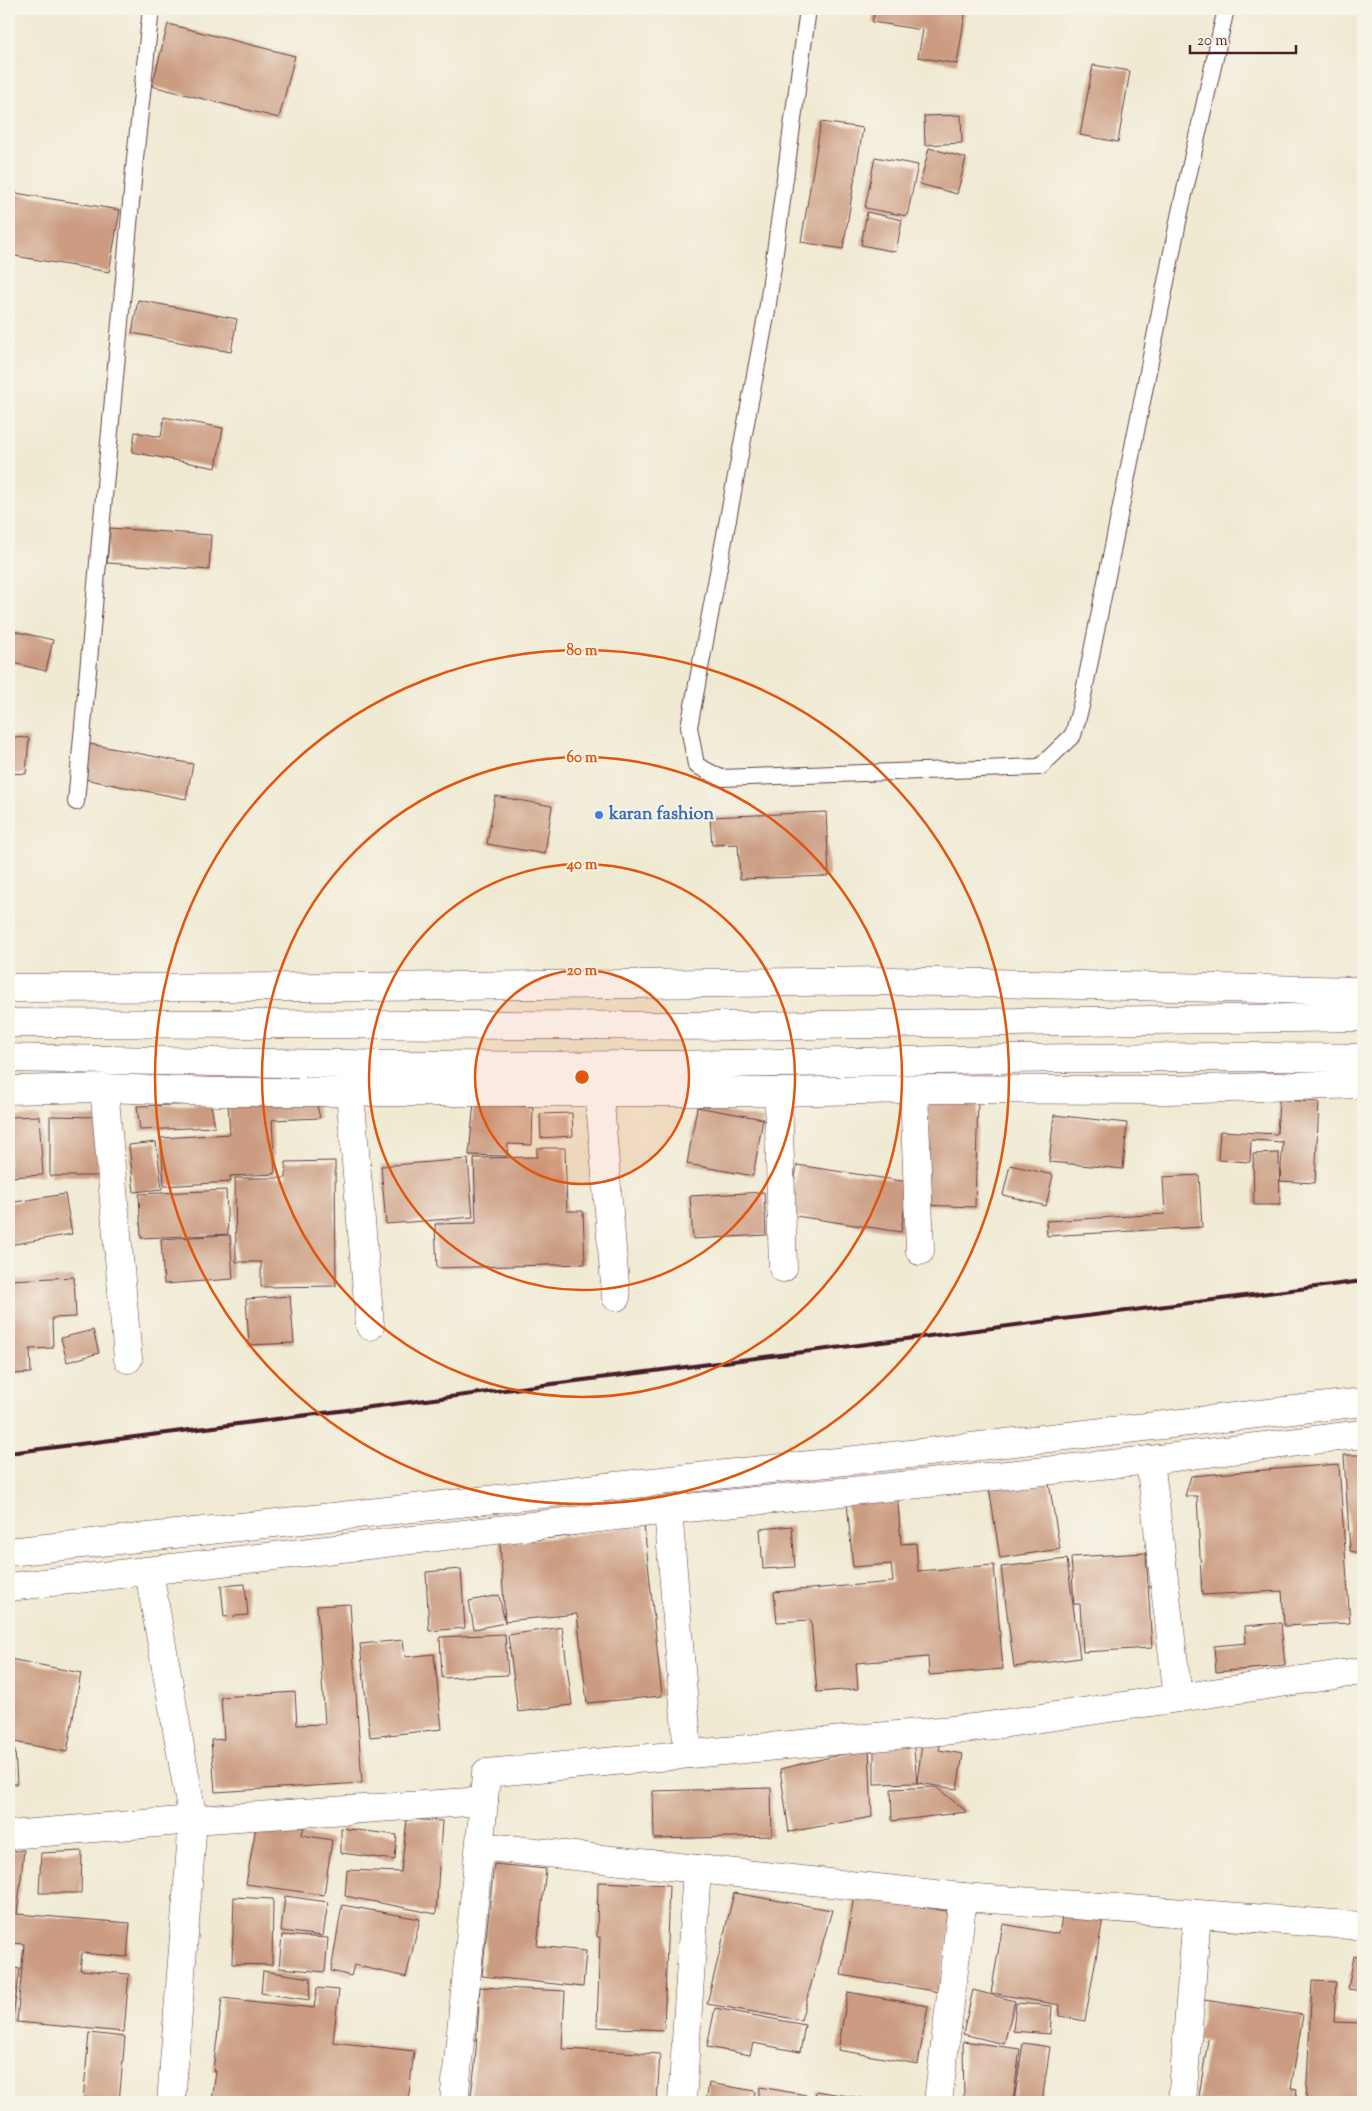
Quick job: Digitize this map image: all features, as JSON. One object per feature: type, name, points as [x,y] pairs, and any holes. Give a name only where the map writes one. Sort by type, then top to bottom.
[{"type":"street","points":[[9,988],[370,987],[889,981],[1363,991]]},
{"type":"street","points":[[9,1023],[740,1026],[1363,1018]]},
{"type":"street","points":[[9,1058],[399,1065],[628,1066],[1054,1058],[1247,1056],[1363,1058]]},
{"type":"street","points":[[9,1090],[104,1088],[218,1092],[778,1092],[914,1089],[1168,1090],[1363,1084]]},
{"type":"street","points":[[104,1088],[128,1359]]},
{"type":"street","points":[[914,1089],[920,1251]]},
{"type":"street","points":[[599,1091],[616,1297]]},
{"type":"street","points":[[350,1092],[370,1326]]},
{"type":"street","points":[[778,1092],[784,1268]]},
{"type":"street","points":[[9,1552],[928,1452],[1363,1402]]},
{"type":"street","points":[[9,1587],[668,1510],[1150,1460],[1363,1434]]},
{"type":"street","points":[[1150,1460],[1178,1698]]},
{"type":"street","points":[[668,1510],[688,1754]]},
{"type":"street","points":[[149,1572],[193,1820],[171,2102]]},
{"type":"street","points":[[454,2102],[486,1773],[973,1728],[1363,1671]]},
{"type":"street","points":[[9,1835],[193,1820],[484,1801]]},
{"type":"street","points":[[480,1846],[964,1897],[1363,1926]]},
{"type":"street","points":[[682,2102],[696,1869]]},
{"type":"street","points":[[938,2102],[964,1897]]},
{"type":"street","points":[[1182,2102],[1197,1915]]},
{"type":"lane","points":[[76,802],[135,159],[151,9]]},
{"type":"lane","points":[[808,9],[767,310],[689,727],[696,765],[721,778],[1040,767],[1073,735],[1083,696],[1180,212],[1226,9]]},
{"type":"building","points":[[875,9],[966,9],[957,64],[918,57],[923,30],[872,22]]},
{"type":"building","points":[[168,24],[295,56],[279,118],[152,86]]},
{"type":"building","points":[[1093,65],[1130,71],[1118,142],[1080,135]]},
{"type":"building","points":[[961,115],[962,143],[925,145],[924,116]]},
{"type":"building","points":[[821,122],[863,128],[843,249],[801,242]]},
{"type":"building","points":[[929,148],[966,158],[957,194],[920,184]]},
{"type":"building","points":[[875,157],[918,165],[907,216],[865,208]]},
{"type":"building","points":[[9,192],[120,210],[109,272],[9,255]]},
{"type":"building","points":[[867,212],[902,220],[896,252],[861,245]]},
{"type":"building","points":[[138,300],[237,319],[231,352],[132,333]]},
{"type":"building","points":[[164,417],[223,428],[216,468],[132,452],[135,432],[161,437]]},
{"type":"building","points":[[110,528],[211,535],[209,570],[107,563]]},
{"type":"building","points":[[9,630],[53,640],[46,671],[9,662]]},
{"type":"building","points":[[9,737],[29,738],[26,774],[9,773]]},
{"type":"building","points":[[90,744],[193,764],[186,799],[84,779]]},
{"type":"building","points":[[495,796],[552,806],[545,854],[487,844]]},
{"type":"building","points":[[826,812],[829,876],[740,879],[738,844],[712,845],[710,817]]},
{"type":"building","points":[[925,1095],[978,1097],[975,1207],[922,1205]]},
{"type":"building","points":[[1279,1100],[1319,1102],[1315,1183],[1280,1181],[1283,1142],[1251,1140],[1250,1162],[1218,1160],[1220,1131],[1277,1134]]},
{"type":"building","points":[[316,1101],[320,1118],[272,1120],[275,1174],[230,1176],[231,1182],[164,1186],[161,1138],[230,1134],[228,1104]]},
{"type":"building","points":[[474,1102],[533,1107],[532,1145],[508,1144],[507,1156],[469,1155]]},
{"type":"building","points":[[211,1104],[215,1127],[140,1130],[137,1106]]},
{"type":"building","points":[[697,1107],[763,1119],[753,1176],[687,1164]]},
{"type":"building","points":[[572,1113],[573,1136],[541,1138],[540,1114]]},
{"type":"building","points":[[1054,1115],[1127,1123],[1123,1169],[1049,1162]]},
{"type":"building","points":[[39,1116],[43,1175],[9,1177],[9,1117]]},
{"type":"building","points":[[50,1116],[98,1117],[98,1176],[50,1176]]},
{"type":"building","points":[[156,1142],[162,1189],[134,1192],[129,1145]]},
{"type":"building","points":[[537,1148],[565,1148],[567,1211],[583,1211],[585,1264],[437,1268],[435,1224],[476,1223],[474,1158],[537,1157]]},
{"type":"building","points":[[1279,1153],[1280,1205],[1254,1205],[1253,1154]]},
{"type":"building","points":[[468,1159],[473,1217],[386,1224],[381,1166]]},
{"type":"building","points":[[335,1161],[336,1286],[261,1287],[261,1262],[236,1262],[235,1178],[286,1178],[286,1162]]},
{"type":"building","points":[[797,1165],[908,1182],[901,1232],[789,1215]]},
{"type":"building","points":[[1010,1165],[1053,1175],[1046,1206],[1003,1195]]},
{"type":"building","points":[[1199,1175],[1202,1227],[1047,1236],[1046,1221],[1165,1214],[1163,1177]]},
{"type":"building","points":[[226,1190],[228,1234],[141,1238],[139,1194]]},
{"type":"building","points":[[764,1192],[766,1235],[693,1239],[690,1196]]},
{"type":"building","points":[[65,1194],[72,1234],[9,1245],[9,1203]]},
{"type":"building","points":[[230,1235],[233,1279],[164,1284],[161,1239]]},
{"type":"building","points":[[74,1277],[76,1317],[52,1318],[53,1348],[30,1349],[31,1373],[9,1374],[9,1280]]},
{"type":"building","points":[[290,1296],[294,1343],[249,1345],[246,1299]]},
{"type":"building","points":[[93,1330],[99,1353],[67,1362],[61,1338]]},
{"type":"building","points":[[1344,1455],[1363,1455],[1363,1554],[1350,1551]]},
{"type":"building","points":[[1339,1464],[1350,1623],[1284,1626],[1282,1591],[1202,1595],[1197,1496],[1185,1496],[1191,1476]]},
{"type":"building","points":[[1049,1483],[1060,1549],[1000,1558],[989,1487]]},
{"type":"building","points":[[897,1488],[901,1544],[916,1543],[918,1571],[994,1565],[1003,1669],[929,1675],[928,1657],[856,1663],[858,1689],[817,1692],[811,1620],[777,1622],[774,1592],[893,1582],[891,1564],[853,1567],[846,1492]]},
{"type":"building","points":[[644,1525],[662,1696],[587,1703],[577,1614],[505,1621],[500,1543],[561,1537]]},
{"type":"building","points":[[792,1526],[795,1567],[763,1569],[760,1529]]},
{"type":"building","points":[[1146,1553],[1152,1648],[1083,1652],[1080,1604],[1074,1604],[1071,1557]]},
{"type":"building","points":[[1067,1559],[1080,1658],[1014,1667],[1001,1567]]},
{"type":"building","points":[[461,1569],[465,1628],[429,1631],[426,1572]]},
{"type":"building","points":[[245,1584],[248,1615],[224,1617],[221,1586]]},
{"type":"building","points":[[499,1595],[505,1623],[474,1629],[469,1601]]},
{"type":"building","points":[[350,1604],[362,1783],[215,1792],[211,1740],[224,1739],[221,1697],[295,1692],[297,1725],[325,1724],[317,1606]]},
{"type":"building","points":[[1281,1623],[1285,1666],[1216,1672],[1214,1646],[1246,1643],[1245,1626]]},
{"type":"building","points":[[562,1627],[572,1705],[518,1712],[508,1635]]},
{"type":"building","points":[[505,1634],[508,1675],[442,1678],[440,1637]]},
{"type":"building","points":[[403,1640],[405,1657],[434,1654],[442,1729],[370,1737],[360,1644]]},
{"type":"building","points":[[10,1659],[81,1673],[67,1752],[9,1741]]},
{"type":"building","points":[[942,1737],[939,1750],[963,1754],[957,1789],[917,1783],[922,1744]]},
{"type":"building","points":[[913,1738],[917,1783],[874,1784],[874,1745]]},
{"type":"building","points":[[869,1748],[872,1817],[789,1832],[780,1769]]},
{"type":"building","points":[[9,1750],[15,1750],[17,1784],[9,1784]]},
{"type":"building","points":[[936,1787],[967,1812],[892,1821],[891,1789]]},
{"type":"building","points":[[771,1788],[772,1836],[654,1839],[653,1791]]},
{"type":"building","points":[[407,1819],[442,1821],[436,1914],[345,1896],[347,1870],[401,1872]]},
{"type":"building","points":[[304,1826],[302,1835],[332,1840],[324,1895],[246,1884],[256,1827]]},
{"type":"building","points":[[341,1828],[397,1835],[395,1860],[341,1853]]},
{"type":"building","points":[[24,1850],[17,1914],[130,1923],[127,1957],[82,1953],[80,1970],[129,1974],[124,2032],[17,2022],[24,1944],[9,1943],[9,1852]]},
{"type":"building","points":[[82,1851],[81,1893],[39,1893],[41,1853]]},
{"type":"building","points":[[494,1864],[546,1869],[537,1946],[586,1951],[583,1987],[482,1976]]},
{"type":"building","points":[[598,1882],[669,1885],[664,2030],[597,2027],[600,1937],[597,1937]]},
{"type":"building","points":[[734,1893],[832,1910],[801,2020],[707,2004]]},
{"type":"building","points":[[285,1896],[328,1902],[323,1936],[281,1931]]},
{"type":"building","points":[[854,1896],[953,1912],[939,1992],[841,1975]]},
{"type":"building","points":[[234,1897],[273,1899],[272,1965],[232,1964]]},
{"type":"building","points":[[342,1905],[420,1919],[406,1977],[354,1965],[351,1976],[331,1971]]},
{"type":"building","points":[[1063,1911],[1103,1918],[1085,2021],[1059,2016],[1060,2005],[991,1993],[1003,1924],[1059,1934]]},
{"type":"building","points":[[282,1935],[328,1938],[325,1972],[279,1968]]},
{"type":"building","points":[[1354,1956],[1363,1958],[1363,1991],[1348,1989]]},
{"type":"building","points":[[9,1967],[20,1969],[12,2023],[9,2023]]},
{"type":"building","points":[[263,1971],[311,1978],[309,2000],[261,1993]]},
{"type":"building","points":[[1312,1981],[1336,1982],[1334,2022],[1363,2023],[1363,2102],[1306,2102]]},
{"type":"building","points":[[480,1987],[565,1991],[562,2049],[660,2054],[657,2102],[470,2102],[475,2065]]},
{"type":"building","points":[[317,1988],[339,1990],[333,2042],[414,2051],[408,2102],[212,2102],[216,2071],[213,2071],[222,1998],[314,2008]]},
{"type":"building","points":[[973,1990],[1015,2001],[1004,2044],[963,2034]]},
{"type":"building","points":[[848,1992],[928,2006],[918,2064],[838,2050]]},
{"type":"building","points":[[1204,2000],[1303,2015],[1291,2088],[1297,2089],[1295,2102],[1198,2102],[1208,2040],[1198,2039]]},
{"type":"building","points":[[1016,2003],[1052,2006],[1050,2034],[1013,2031]]},
{"type":"building","points":[[715,2008],[805,2025],[800,2052],[753,2043],[750,2055],[707,2047]]},
{"type":"building","points":[[89,2033],[125,2037],[119,2102],[83,2102]]},
{"type":"building","points":[[963,2041],[1020,2049],[1013,2101],[998,2099],[998,2102],[964,2102]]},
{"type":"building","points":[[1023,2043],[1050,2047],[1042,2102],[1014,2102]]},
{"type":"building","points":[[709,2083],[755,2091],[753,2102],[706,2102]]},
{"type":"building","points":[[760,2087],[806,2095],[805,2102],[757,2102]]},
{"type":"building","points":[[816,2091],[867,2099],[867,2102],[814,2102]]},
{"type":"railway","points":[[9,1453],[1363,1281]]},
{"type":"place","name":"karan fashion","points":[[599,815]]}]
